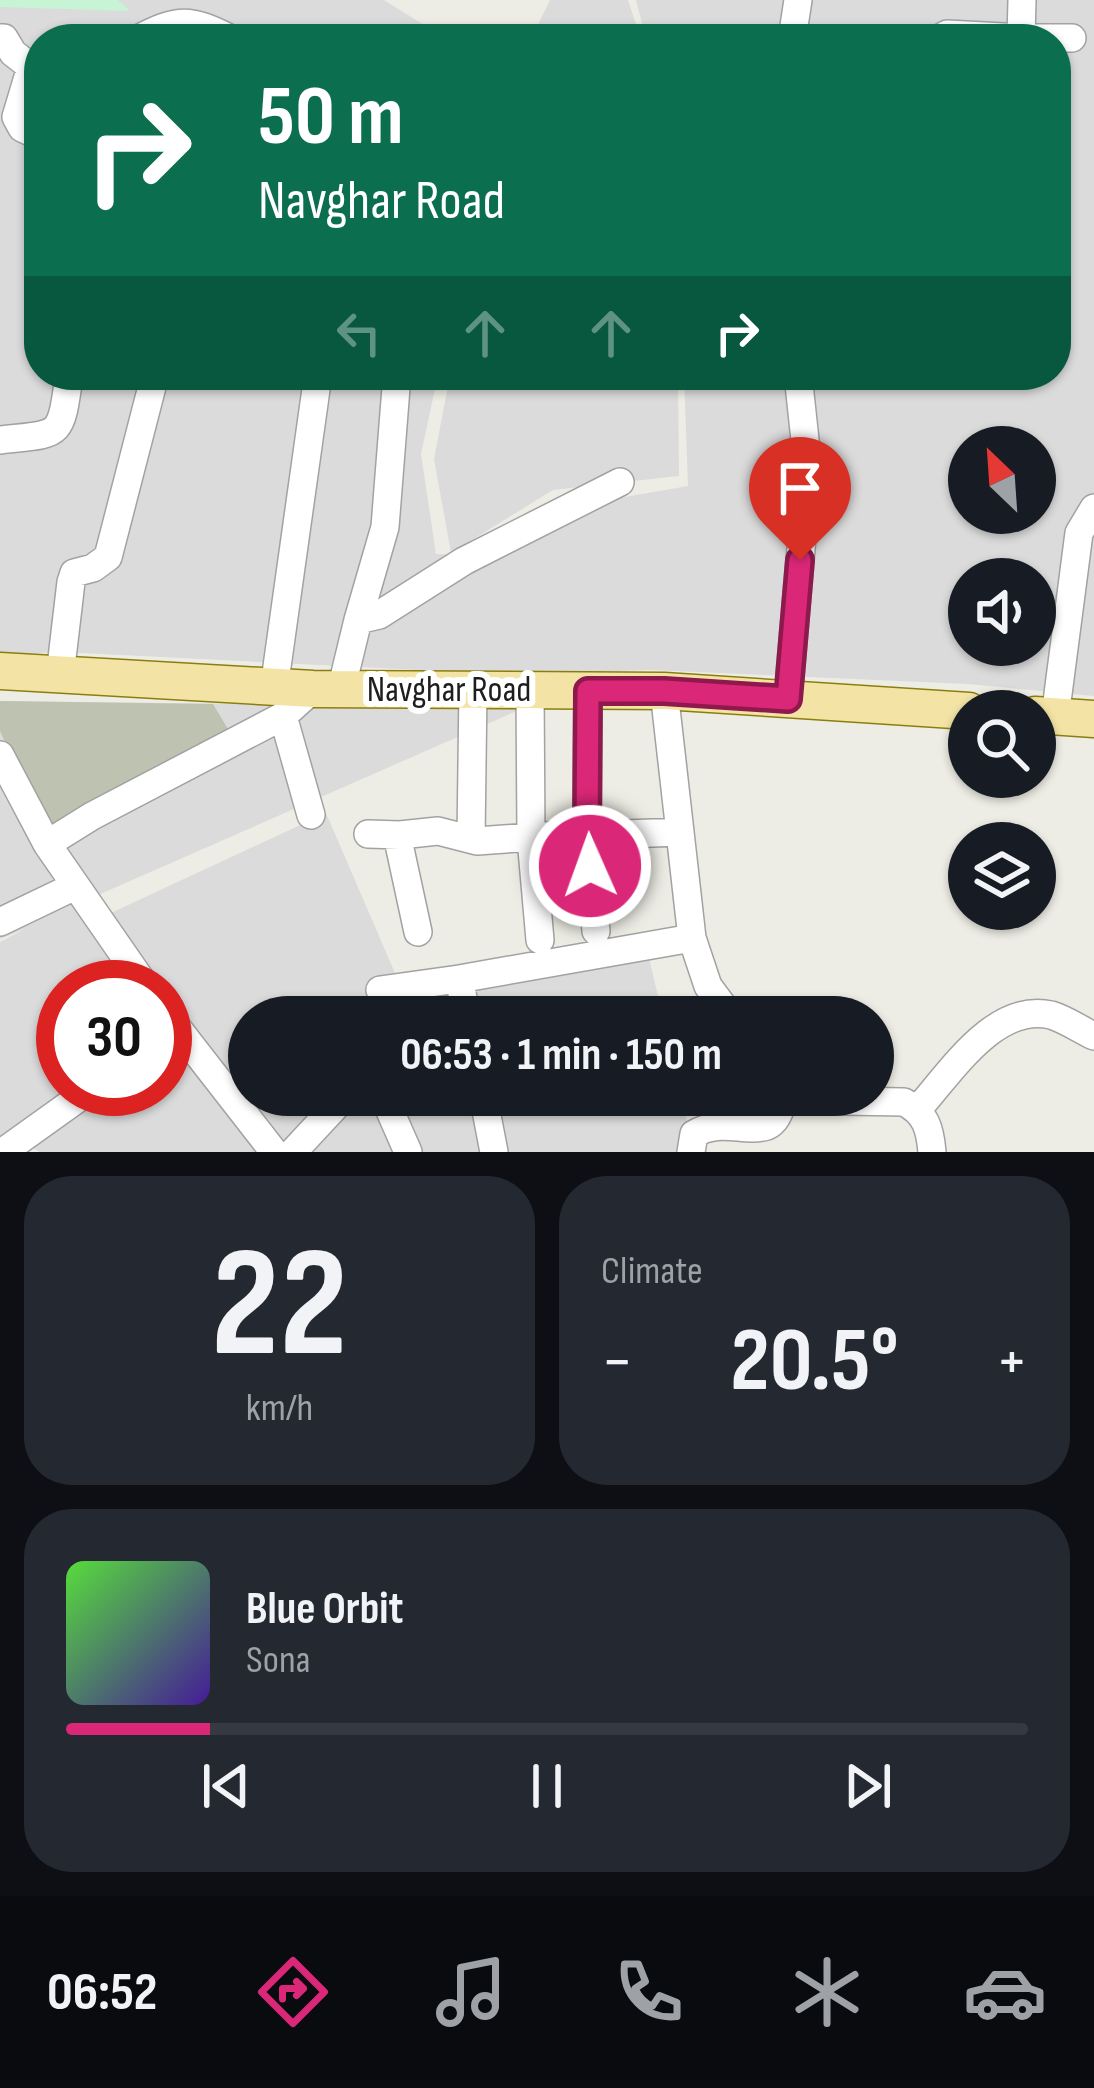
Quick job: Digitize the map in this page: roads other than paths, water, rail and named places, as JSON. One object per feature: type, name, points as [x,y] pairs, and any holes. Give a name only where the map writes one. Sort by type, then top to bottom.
[{"type":"main road","name":"Navghar Road","points":[[0,671],[279,702],[327,689],[664,691],[948,710]]},
{"type":"main road","points":[[1056,717],[1094,719]]},
{"type":"street","points":[[0,38],[24,59]]},
{"type":"street","points":[[24,96],[16,117],[24,129]]},
{"type":"street","points":[[0,440],[57,430],[63,422],[67,390]]},
{"type":"street","points":[[60,675],[71,582],[74,573],[93,568],[108,556],[150,390]]},
{"type":"street","points":[[311,814],[279,702],[315,390]]},
{"type":"street","points":[[327,689],[358,620],[385,527],[397,390]]},
{"type":"street","points":[[788,699],[808,468],[800,390]]},
{"type":"street","points":[[358,620],[379,615],[464,561],[620,482]]},
{"type":"street","points":[[1050,690],[1079,533],[1094,508]]},
{"type":"street","points":[[470,838],[473,690]]},
{"type":"street","points":[[530,690],[531,838],[540,940]]},
{"type":"street","points":[[588,691],[587,833],[596,931]]},
{"type":"street","points":[[664,691],[692,938],[715,996]]},
{"type":"street","points":[[47,844],[279,702]]},
{"type":"street","points":[[0,755],[47,844],[127,960]]},
{"type":"street","points":[[368,834],[438,832],[477,841],[680,832]]},
{"type":"street","points":[[397,835],[418,932]]},
{"type":"street","points":[[0,922],[75,886]]},
{"type":"street","points":[[380,990],[692,938]]},
{"type":"street","points":[[459,979],[463,996]]},
{"type":"street","points":[[918,1109],[989,1030],[1009,1017],[1052,1015],[1094,1036]]},
{"type":"street","points":[[192,1053],[274,1152]]},
{"type":"street","points":[[894,1102],[918,1109],[930,1134],[932,1152]]},
{"type":"street","points":[[15,1150],[57,1116]]},
{"type":"street","points":[[293,1152],[326,1116]]},
{"type":"street","points":[[392,1116],[408,1152]]},
{"type":"street","points":[[487,1116],[494,1152]]},
{"type":"street","points":[[691,1152],[694,1134],[706,1127],[767,1126],[778,1116]]}]
